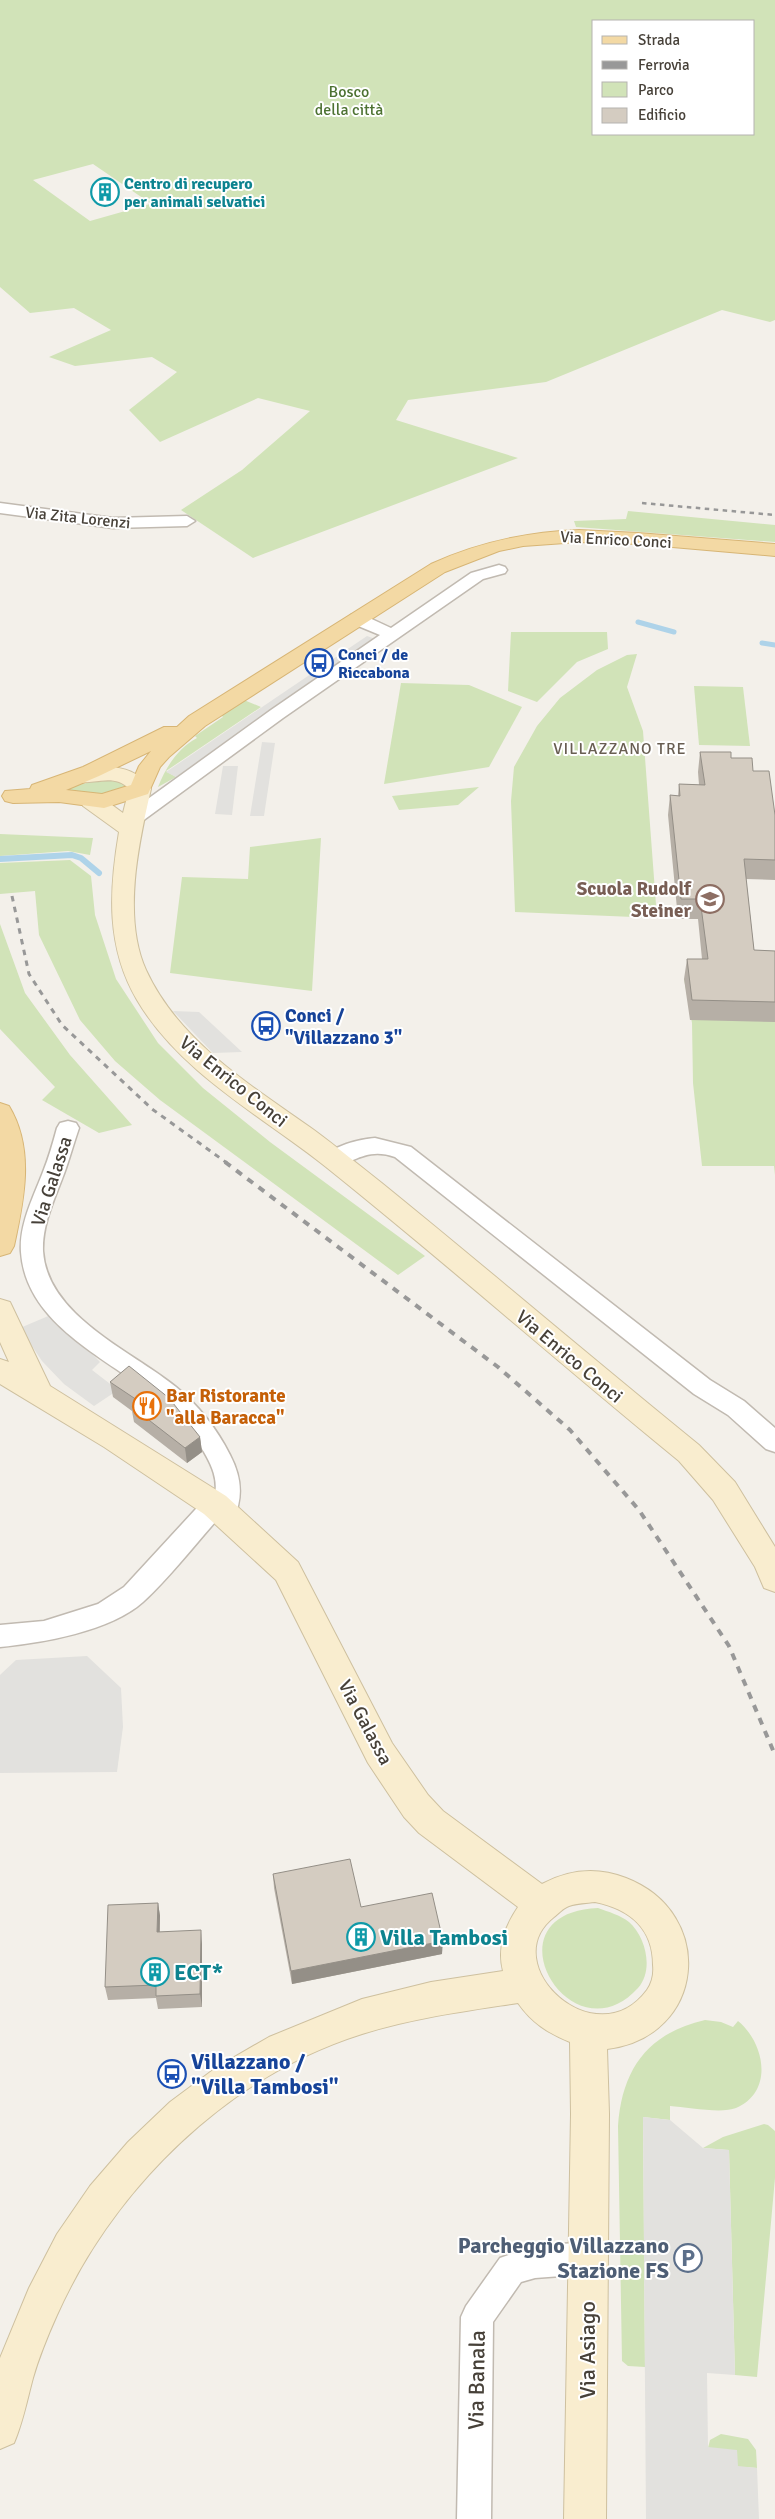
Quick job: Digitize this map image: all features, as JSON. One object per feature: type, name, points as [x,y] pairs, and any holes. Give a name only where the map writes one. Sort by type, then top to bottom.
[{"type":"main road","name":"Via Enrico Conci","points":[[775,550],[596,535],[565,535],[506,542],[475,550],[438,568],[197,721],[161,752],[150,766],[140,789],[126,867],[123,919],[126,945],[133,968],[144,991],[164,1020],[187,1046],[262,1106],[334,1159],[689,1454],[724,1491],[768,1562],[775,1580]]},
{"type":"main road","points":[[7,798],[80,777],[122,759],[158,739],[197,721]]},
{"type":"main road","points":[[80,777],[113,773],[126,775],[135,781],[140,789],[120,797],[90,801]]},
{"type":"main road","points":[[7,798],[60,795],[90,801],[133,824]]},
{"type":"main road","points":[[0,1112],[8,1135],[11,1190],[0,1246]]},
{"type":"main road","points":[[0,1310],[40,1394]]},
{"type":"main road","name":"Via Galassa","points":[[0,1370],[219,1509],[287,1571],[380,1752],[416,1806],[431,1822],[542,1904]]},
{"type":"main road","points":[[595,1886],[619,1891],[638,1901],[653,1914],[664,1931],[671,1948],[670,1981],[666,1993],[654,2010],[637,2024],[615,2031],[588,2032],[566,2025],[545,2012],[525,1985],[518,1954],[521,1937],[529,1919],[542,1904],[572,1888],[595,1886]]},
{"type":"main road","points":[[0,2429],[18,2361],[50,2286],[84,2225],[130,2165],[172,2122],[216,2089],[275,2053],[341,2024],[431,1999],[525,1985]]},
{"type":"main road","name":"Via Asiago","points":[[585,2519],[590,2114],[588,2032]]},
{"type":"street","name":"Via Zita Lorenzi","points":[[0,508],[113,523],[186,521]]},
{"type":"street","points":[[133,824],[391,634],[477,576],[499,570]]},
{"type":"street","points":[[358,619],[391,634]]},
{"type":"street","name":"Via Galassa","points":[[68,1128],[34,1227],[32,1251],[35,1272],[50,1296],[69,1319],[111,1356],[160,1387],[212,1441],[229,1480],[219,1509]]},
{"type":"street","points":[[334,1159],[372,1144],[388,1146],[403,1152],[702,1387],[736,1408],[775,1442]]},
{"type":"street","points":[[0,1636],[44,1632],[106,1612],[133,1595],[219,1509]]},
{"type":"street","name":"Via Banala","points":[[474,2519],[477,2317],[511,2269],[535,2262],[588,2258]]},
{"type":"green space","name":"Bosco della città","points":[[0,0],[775,0],[775,320],[770,322],[722,310],[546,382],[408,400],[396,420],[518,458],[253,558],[181,510],[242,470],[310,411],[258,398],[160,442],[129,410],[177,372],[152,357],[75,366],[49,357],[111,330],[74,308],[30,313],[0,287]],"holes":[[[93,164],[150,203],[90,221],[33,180]]]},
{"type":"green space","points":[[628,511],[775,525],[775,542],[576,527],[574,521],[626,519]]},
{"type":"green space","points":[[511,632],[607,632],[608,649],[577,662],[537,702],[508,691]]},
{"type":"green space","points":[[637,654],[627,687],[643,731],[657,918],[515,912],[511,801],[514,767],[537,726],[560,698],[597,670],[627,655]]},
{"type":"green space","points":[[401,683],[469,685],[522,707],[489,767],[384,784]]},
{"type":"green space","points":[[694,686],[743,687],[750,746],[699,745]]},
{"type":"green space","points":[[244,700],[261,707],[166,771],[176,777],[158,787],[165,772],[178,753],[197,738],[195,736],[223,717],[221,715]]},
{"type":"green space","points":[[107,779],[126,783],[125,787],[110,793],[94,795],[85,795],[62,788]]},
{"type":"green space","points":[[479,787],[458,805],[399,810],[392,796]]},
{"type":"green space","points":[[0,834],[93,838],[90,855],[68,851],[0,856]]},
{"type":"green space","points":[[321,838],[312,991],[170,973],[182,877],[248,879],[250,847]]},
{"type":"green space","points":[[70,860],[91,876],[95,915],[116,979],[158,1043],[203,1088],[270,1142],[425,1256],[398,1275],[160,1100],[115,1061],[80,1020],[39,935],[35,891],[0,894],[0,863]]},
{"type":"green space","points":[[0,924],[25,993],[70,1055],[132,1125],[99,1133],[42,1100],[55,1087],[0,1029]]},
{"type":"green space","points":[[775,971],[775,1175],[774,1166],[702,1166],[693,1083],[692,1023],[684,979]]},
{"type":"green space","points":[[598,1908],[622,1917],[635,1928],[644,1945],[647,1963],[646,1972],[638,1988],[612,2006],[587,2007],[566,1997],[550,1978],[542,1955],[546,1933],[564,1916]]},
{"type":"green space","points":[[705,2020],[721,2022],[733,2027],[738,2021],[747,2030],[759,2053],[761,2079],[756,2090],[748,2100],[730,2110],[670,2106],[670,2120],[643,2117],[645,2367],[628,2366],[622,2361],[618,2126],[625,2087],[632,2071],[653,2044],[685,2026]]},
{"type":"green space","points":[[764,2124],[775,2131],[775,2178],[757,2377],[735,2375],[729,2150],[703,2148],[723,2137]]},
{"type":"green space","points":[[721,2434],[748,2439],[756,2450],[757,2468],[745,2467],[747,2519],[708,2448],[710,2440]]},
{"type":"shaded area","points":[[367,636],[378,640],[176,777],[166,772]]},
{"type":"shaded area","points":[[262,742],[275,743],[264,816],[250,816]]},
{"type":"shaded area","points":[[223,766],[238,766],[232,815],[215,814]]},
{"type":"shaded area","points":[[173,1011],[199,1012],[242,1052],[213,1053]]},
{"type":"shaded area","points":[[53,1314],[100,1362],[92,1370],[118,1390],[94,1406],[64,1384],[42,1361],[20,1328]]},
{"type":"shaded area","points":[[87,1656],[121,1688],[123,1727],[117,1772],[0,1773],[0,1675],[16,1660]]},
{"type":"shaded area","name":"Parcheggio Villazzano Stazione FS","points":[[643,2117],[670,2120],[703,2148],[729,2150],[735,2375],[707,2373],[708,2447],[737,2450],[738,2466],[757,2468],[759,2519],[646,2519]]},
{"type":"building","name":"Scuola Rudolf Steiner","points":[[700,752],[731,752],[731,758],[752,758],[753,771],[769,771],[775,815],[775,860],[744,859],[754,950],[775,951],[775,1002],[692,1000],[687,959],[708,959],[700,899],[681,899],[670,795],[680,796],[679,784],[705,785]]},
{"type":"building","points":[[129,1366],[169,1398],[200,1437],[185,1448],[132,1407],[137,1400],[110,1382]]},
{"type":"building","name":"Villa Tambosi","points":[[350,1859],[361,1907],[432,1893],[443,1941],[291,1971],[273,1874]]},
{"type":"building","name":"ECT*","points":[[158,1903],[157,1932],[201,1930],[200,1994],[156,1996],[156,1985],[105,1987],[108,1905]]},
{"type":"waterway","points":[[638,622],[674,632]]},
{"type":"waterway","points":[[762,643],[775,645]]},
{"type":"waterway","points":[[0,859],[72,855],[81,858],[99,873]]},
{"type":"railway","points":[[642,503],[775,515]]},
{"type":"railway","points":[[12,896],[29,974],[62,1025],[152,1109],[227,1163]]},
{"type":"railway","points":[[225,1162],[498,1367],[570,1430],[639,1510],[729,1646],[775,1755]]},
{"type":"place","name":"Centro di recupero per animali selvatici","points":[[105,192]]},
{"type":"place","name":"Conci / de Riccabona","points":[[319,663]]},
{"type":"place","name":"Scuola Rudolf Steiner","points":[[710,899]]},
{"type":"place","name":"Conci / \"Villazzano 3\"","points":[[266,1026]]},
{"type":"place","name":"Bar Ristorante \"alla Baracca\"","points":[[147,1406]]},
{"type":"place","name":"Villa Tambosi","points":[[361,1937]]},
{"type":"place","name":"ECT*","points":[[155,1972]]},
{"type":"place","name":"Villazzano / \"Villa Tambosi\"","points":[[172,2074]]},
{"type":"place","name":"Parcheggio Villazzano Stazione FS","points":[[688,2258]]},
{"type":"district","name":"VILLAZZANO TRE","points":[[620,748]]}]
